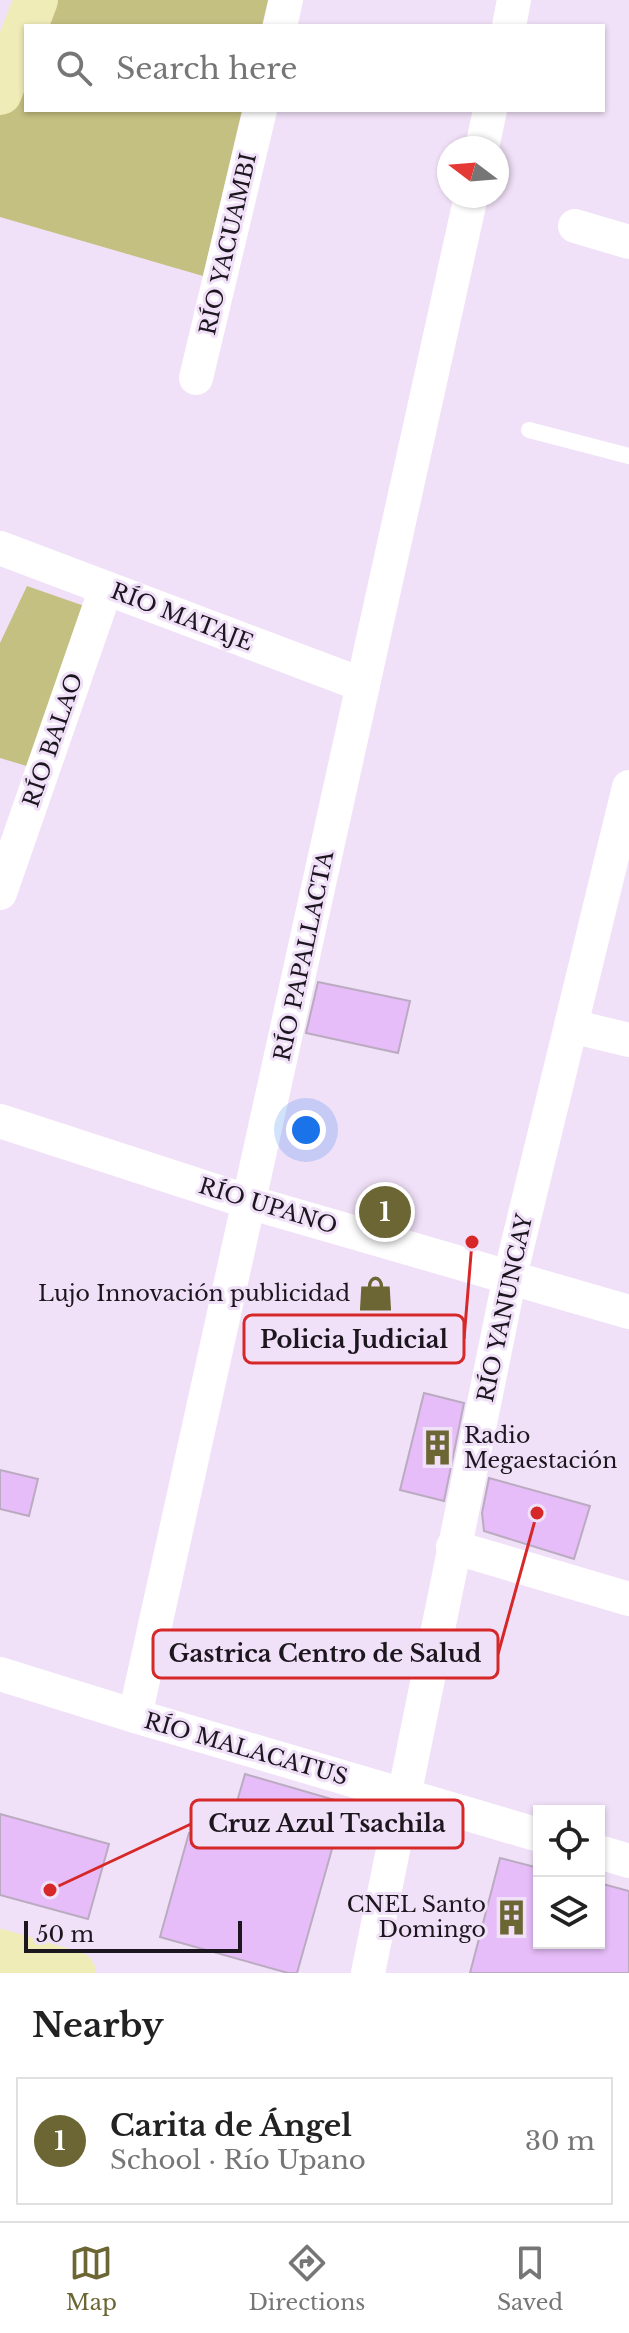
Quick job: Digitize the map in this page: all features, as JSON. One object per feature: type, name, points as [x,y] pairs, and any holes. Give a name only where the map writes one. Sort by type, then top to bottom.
[{"type":"street","points":[[27,24],[36,0]]},
{"type":"street","points":[[280,24],[286,0]]},
{"type":"street","points":[[509,24],[514,0]]},
{"type":"street","points":[[0,93],[24,31]]},
{"type":"street","name":"RÍO YACUAMBI","points":[[196,378],[260,112]]},
{"type":"street","points":[[485,136],[490,112]]},
{"type":"street","name":"RÍO PAPALLACTA","points":[[135,1716],[468,208]]},
{"type":"street","points":[[575,226],[629,242]]},
{"type":"street","name":"RÍO MATAJE","points":[[0,548],[363,685]]},
{"type":"street","name":"RÍO BALAO","points":[[0,893],[106,588]]},
{"type":"street","name":"RÍO YANUNCAY","points":[[368,1973],[510,1276],[629,787]]},
{"type":"street","points":[[571,1026],[629,1040]]},
{"type":"street","name":"RÍO UPANO","points":[[0,1121],[249,1202],[629,1312]]},
{"type":"street","points":[[453,1547],[629,1599]]},
{"type":"street","name":"RÍO MALACATUS","points":[[0,1674],[533,1833]]},
{"type":"street","points":[[605,1854],[629,1861]]},
{"type":"street","points":[[0,1951],[74,1973]]},
{"type":"lane","points":[[529,430],[629,456]]},
{"type":"shaded area","points":[[45,0],[268,0],[262,24],[36,24]]},
{"type":"shaded area","points":[[24,53],[24,112],[242,112],[203,276],[0,217],[0,115]]},
{"type":"shaded area","points":[[27,586],[93,609],[30,767],[0,758],[0,643]]},
{"type":"building","points":[[318,982],[410,1001],[398,1053],[306,1033]]},
{"type":"building","name":"Radio Megaestación","points":[[424,1393],[464,1403],[444,1501],[400,1490]]},
{"type":"building","points":[[0,1470],[38,1479],[29,1516],[0,1509]]},
{"type":"building","points":[[489,1478],[590,1506],[574,1559],[484,1531],[482,1513]]},
{"type":"building","points":[[245,1774],[345,1803],[297,1973],[160,1937],[189,1833],[225,1843]]},
{"type":"building","points":[[0,1814],[109,1844],[88,1919],[0,1895]]},
{"type":"building","name":"CNEL Santo Domingo","points":[[500,1858],[533,1866],[533,1949],[605,1949],[605,1885],[629,1891],[629,1973],[470,1973]]},
{"type":"place","name":"Carita de Ángel","points":[[385,1212]]},
{"type":"place","name":"Policia Judicial","points":[[472,1242]]},
{"type":"place","name":"Lujo Innovación publicidad","points":[[376,1293]]},
{"type":"place","name":"Radio Megaestación","points":[[438,1448]]},
{"type":"place","name":"Gastrica Centro de Salud","points":[[537,1513]]},
{"type":"place","name":"Cruz Azul Tsachila","points":[[50,1890]]},
{"type":"place","name":"CNEL Santo Domingo","points":[[512,1917]]}]
